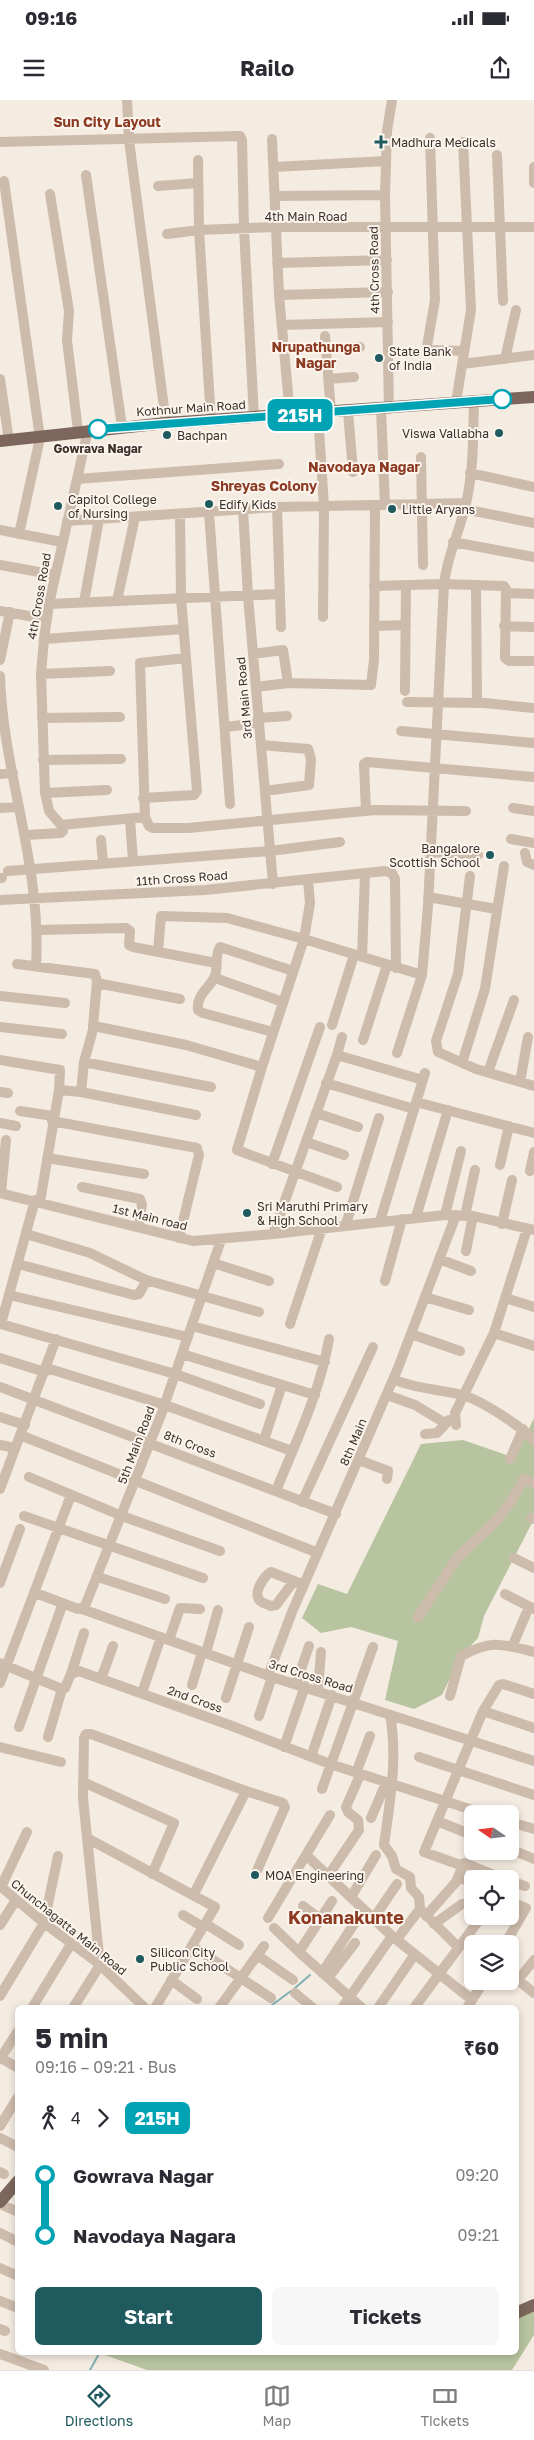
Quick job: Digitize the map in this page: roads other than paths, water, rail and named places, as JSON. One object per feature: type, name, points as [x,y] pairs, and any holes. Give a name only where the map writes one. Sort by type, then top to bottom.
[{"type":"main road","name":"Kothnur Main Road","points":[[4,441],[166,423],[534,397]]},
{"type":"main road","points":[[0,2203],[15,2185]]},
{"type":"main road","points":[[519,2312],[534,2306]]},
{"type":"street","points":[[127,100],[129,140],[166,423]]},
{"type":"street","name":"4th Cross Road","points":[[385,409],[388,292],[385,194],[387,131],[392,100]]},
{"type":"street","points":[[0,142],[240,136],[242,140],[244,229],[254,417]]},
{"type":"street","points":[[430,138],[435,300],[427,346],[429,350],[464,351]]},
{"type":"street","points":[[272,139],[279,295],[290,415]]},
{"type":"street","points":[[456,402],[471,310],[463,142]]},
{"type":"street","points":[[498,155],[503,301]]},
{"type":"street","points":[[198,160],[199,230],[211,420]]},
{"type":"street","points":[[274,167],[386,161]]},
{"type":"street","points":[[534,167],[534,183]]},
{"type":"street","points":[[86,175],[122,427]]},
{"type":"street","points":[[4,182],[40,438],[19,534]]},
{"type":"street","points":[[158,186],[198,183]]},
{"type":"street","points":[[50,194],[69,311],[67,340],[83,431]]},
{"type":"street","points":[[275,196],[385,194]]},
{"type":"street","name":"4th Main Road","points":[[166,234],[199,230],[276,227],[386,229],[534,227]]},
{"type":"street","points":[[277,263],[387,260]]},
{"type":"street","points":[[279,295],[388,292]]},
{"type":"street","points":[[505,359],[516,310]]},
{"type":"street","points":[[282,325],[388,322]]},
{"type":"street","points":[[323,617],[324,413],[328,379],[325,336]]},
{"type":"street","points":[[326,349],[360,347]]},
{"type":"street","points":[[462,364],[534,355]]},
{"type":"street","points":[[328,379],[354,377]]},
{"type":"street","points":[[0,379],[4,441]]},
{"type":"street","points":[[397,1054],[422,975],[428,897],[444,584],[453,542],[465,506],[470,473],[474,400]]},
{"type":"street","points":[[256,688],[288,683],[371,685],[373,681],[374,586],[385,409]]},
{"type":"street","points":[[348,411],[353,470]]},
{"type":"street","name":"4th Cross Road","points":[[61,825],[49,811],[45,793],[41,674],[46,619],[77,479],[83,431]]},
{"type":"street","points":[[420,457],[423,503],[423,565]]},
{"type":"street","points":[[77,479],[278,464]]},
{"type":"street","points":[[470,473],[534,488]]},
{"type":"street","points":[[67,521],[277,507],[423,503],[465,506],[534,523]]},
{"type":"street","points":[[277,507],[281,627]]},
{"type":"street","name":"3rd Main Road","points":[[243,510],[248,596],[273,884]]},
{"type":"street","points":[[209,512],[230,804]]},
{"type":"street","points":[[143,798],[197,794],[181,598],[180,514]]},
{"type":"street","points":[[117,601],[135,517]]},
{"type":"street","points":[[84,602],[99,519]]},
{"type":"street","points":[[0,530],[62,542]]},
{"type":"street","points":[[453,542],[534,557]]},
{"type":"street","points":[[0,565],[55,575]]},
{"type":"street","points":[[406,585],[406,696],[438,701],[477,702],[534,708]]},
{"type":"street","points":[[374,586],[476,585],[534,594]]},
{"type":"street","points":[[476,585],[477,702]]},
{"type":"street","points":[[505,590],[504,626],[507,660],[534,661]]},
{"type":"street","points":[[49,604],[280,594]]},
{"type":"street","points":[[0,660],[5,612],[46,619]]},
{"type":"street","points":[[374,626],[406,625]]},
{"type":"street","points":[[504,626],[534,627]]},
{"type":"street","points":[[44,639],[184,629]]},
{"type":"street","points":[[253,654],[283,650],[288,683]]},
{"type":"street","points":[[147,822],[143,798],[140,663],[186,658]]},
{"type":"street","points":[[41,674],[110,671]]},
{"type":"street","points":[[0,676],[4,742],[13,773],[31,870],[38,930],[36,965]]},
{"type":"street","points":[[42,718],[120,716]]},
{"type":"street","points":[[225,727],[287,716]]},
{"type":"street","points":[[401,731],[534,743]]},
{"type":"street","points":[[261,745],[308,749],[311,759],[309,785],[265,791]]},
{"type":"street","points":[[43,760],[121,759]]},
{"type":"street","points":[[366,811],[364,764],[434,767],[534,777]]},
{"type":"street","points":[[0,774],[13,773]]},
{"type":"street","points":[[45,793],[107,790]]},
{"type":"street","points":[[0,808],[19,807]]},
{"type":"street","points":[[513,808],[534,811]]},
{"type":"street","points":[[26,835],[61,833],[63,831],[61,825],[130,819],[147,822],[158,830],[366,811],[432,809],[466,811]]},
{"type":"street","points":[[130,819],[133,861]]},
{"type":"street","points":[[512,839],[534,843]]},
{"type":"street","points":[[101,840],[102,864]]},
{"type":"street","points":[[3,876],[31,870],[270,851],[340,842]]},
{"type":"street","points":[[430,852],[478,855]]},
{"type":"street","points":[[525,853],[527,862],[534,865]]},
{"type":"street","points":[[462,1063],[485,989],[504,866]]},
{"type":"street","name":"11th Cross Road","points":[[0,900],[205,890],[385,871],[392,873],[395,879],[391,966]]},
{"type":"street","points":[[332,1025],[358,956],[366,874]]},
{"type":"street","points":[[470,876],[458,974],[436,1041],[436,1048],[438,1052],[462,1063],[534,1086]]},
{"type":"street","points":[[308,880],[310,903],[304,939],[237,1150],[296,1174],[337,1187]]},
{"type":"street","points":[[428,897],[496,909]]},
{"type":"street","points":[[158,951],[161,916],[227,918],[422,975]]},
{"type":"street","points":[[38,930],[129,929],[130,946],[216,963]]},
{"type":"street","points":[[273,1032],[203,1014],[198,1010],[197,1004],[206,986],[215,978],[220,946],[294,971]]},
{"type":"street","points":[[17,964],[95,974],[93,1027],[84,1062],[81,1092]]},
{"type":"street","points":[[363,1040],[391,966]]},
{"type":"street","points":[[215,978],[283,1002]]},
{"type":"street","points":[[96,983],[180,999]]},
{"type":"street","points":[[0,996],[65,1002]]},
{"type":"street","points":[[488,1072],[514,1000]]},
{"type":"street","points":[[93,1027],[100,1026],[186,1044],[262,1067]]},
{"type":"street","points":[[0,1027],[62,1034]]},
{"type":"street","points":[[272,1164],[320,1028]]},
{"type":"street","points":[[273,1234],[296,1174],[342,1037]]},
{"type":"street","points":[[520,1082],[528,1037]]},
{"type":"street","points":[[336,1055],[424,1076],[380,1222]]},
{"type":"street","points":[[0,1060],[60,1070],[59,1090],[38,1201],[26,1234],[1,1322],[175,1374],[260,1404]]},
{"type":"street","points":[[84,1062],[211,1087]]},
{"type":"street","points":[[326,1083],[415,1105],[448,1110],[534,1133]]},
{"type":"street","points":[[59,1090],[81,1092],[196,1115]]},
{"type":"street","points":[[416,1218],[448,1110]]},
{"type":"street","points":[[20,1112],[197,1148],[199,1155],[179,1238]]},
{"type":"street","points":[[316,1113],[358,1127]]},
{"type":"street","points":[[346,1224],[379,1118]]},
{"type":"street","points":[[0,1123],[16,1126]]},
{"type":"street","points":[[500,1165],[509,1126]]},
{"type":"street","points":[[0,1193],[6,1140]]},
{"type":"street","points":[[306,1142],[344,1156]]},
{"type":"street","points":[[445,1214],[461,1151]]},
{"type":"street","points":[[530,1171],[534,1152]]},
{"type":"street","points":[[47,1158],[144,1174]]},
{"type":"street","points":[[466,1251],[464,1216],[475,1170]]},
{"type":"street","points":[[502,1224],[512,1180]]},
{"type":"street","points":[[82,1187],[140,1198],[142,1204],[138,1227]]},
{"type":"street","name":"1st Main road","points":[[0,1193],[193,1241],[221,1240],[445,1214],[464,1216],[530,1230]]},
{"type":"street","name":"8th Main","points":[[259,1716],[270,1677],[304,1585],[394,1379],[439,1259],[464,1216]]},
{"type":"street","points":[[385,1281],[402,1219]]},
{"type":"street","points":[[290,1324],[322,1228]]},
{"type":"street","points":[[425,1434],[437,1434],[451,1424],[454,1413],[465,1395],[494,1333],[530,1230]]},
{"type":"street","points":[[26,1234],[90,1253],[148,1280],[259,1312]]},
{"type":"street","name":"5th Main Road","points":[[82,1609],[98,1577],[165,1405],[221,1240]]},
{"type":"street","points":[[439,1259],[471,1272]]},
{"type":"street","points":[[213,1263],[269,1281]]},
{"type":"street","points":[[18,1264],[134,1295],[139,1294],[148,1280]]},
{"type":"street","points":[[9,1295],[188,1337]]},
{"type":"street","points":[[425,1297],[469,1310]]},
{"type":"street","points":[[506,1298],[534,1307]]},
{"type":"street","points":[[192,1326],[325,1362]]},
{"type":"street","points":[[494,1333],[534,1346]]},
{"type":"street","points":[[411,1334],[460,1351]]},
{"type":"street","points":[[0,1489],[56,1339]]},
{"type":"street","points":[[276,1491],[315,1395],[325,1362],[329,1339]]},
{"type":"street","points":[[302,1502],[373,1347]]},
{"type":"street","points":[[182,1354],[315,1395]]},
{"type":"street","points":[[0,1358],[165,1405],[292,1451]]},
{"type":"street","points":[[394,1379],[404,1384],[465,1395],[523,1429],[534,1441]]},
{"type":"street","points":[[264,1440],[282,1385]]},
{"type":"street","name":"8th Cross","points":[[0,1387],[151,1442],[336,1514]]},
{"type":"street","points":[[387,1395],[416,1405],[425,1413],[451,1424]]},
{"type":"street","points":[[0,1417],[24,1425]]},
{"type":"street","points":[[510,1459],[523,1429]]},
{"type":"street","points":[[20,1435],[318,1552]]},
{"type":"street","points":[[0,1445],[16,1448]]},
{"type":"street","points":[[359,1460],[388,1471],[388,1479]]},
{"type":"street","points":[[29,1477],[122,1516],[220,1551]]},
{"type":"street","points":[[418,1617],[457,1558],[496,1520],[512,1500],[524,1479],[534,1483]]},
{"type":"street","points":[[0,1683],[3,1664],[34,1596],[71,1495]]},
{"type":"street","points":[[24,1516],[203,1578]]},
{"type":"street","points":[[0,1583],[20,1529]]},
{"type":"street","points":[[514,1558],[534,1568]]},
{"type":"street","points":[[98,1577],[165,1599]]},
{"type":"street","points":[[294,1581],[304,1585]]},
{"type":"street","points":[[505,1594],[530,1612],[512,1647]]},
{"type":"street","points":[[34,1596],[41,1596],[82,1609]]},
{"type":"street","points":[[19,1727],[63,1603]]},
{"type":"street","points":[[142,1693],[180,1608],[200,1609]]},
{"type":"street","name":"3rd Cross Road","points":[[82,1609],[270,1677],[332,1695],[534,1761]]},
{"type":"street","points":[[192,1685],[218,1610]]},
{"type":"street","points":[[226,1698],[249,1627]]},
{"type":"street","points":[[48,1737],[62,1689],[65,1688],[71,1674],[84,1633]]},
{"type":"street","points":[[450,1696],[461,1656],[476,1648],[496,1643],[534,1652]]},
{"type":"street","points":[[101,1679],[113,1646]]},
{"type":"street","points":[[284,1747],[309,1646]]},
{"type":"street","points":[[322,1789],[373,1647]]},
{"type":"street","points":[[318,1691],[321,1652]]},
{"type":"street","points":[[3,1664],[62,1689]]},
{"type":"street","name":"2nd Cross","points":[[71,1674],[78,1671],[358,1774],[464,1807]]},
{"type":"street","points":[[463,1866],[424,1852],[457,1771],[483,1711],[496,1687],[503,1684],[534,1694]]},
{"type":"street","points":[[311,1757],[332,1695]]},
{"type":"street","points":[[483,1711],[534,1728]]},
{"type":"street","points":[[390,1715],[393,1736],[384,1844],[392,1856],[396,1869],[410,1877],[411,1888],[419,1897],[423,1912],[458,1947]]},
{"type":"street","points":[[75,2005],[100,1965],[83,1782],[84,1738],[88,1734],[283,1803],[285,1807],[256,1873]]},
{"type":"street","points":[[328,1876],[359,1830],[358,1820],[348,1812],[346,1807],[370,1736]]},
{"type":"street","points":[[0,1747],[61,1762]]},
{"type":"street","points":[[419,1757],[534,1795]]},
{"type":"street","points":[[83,1782],[174,1823],[152,1874]]},
{"type":"street","points":[[371,1818],[389,1784]]},
{"type":"street","points":[[194,1894],[246,1791]]},
{"type":"street","points":[[268,1918],[330,1815]]},
{"type":"street","points":[[437,1822],[464,1832]]},
{"type":"street","points":[[519,1825],[534,1829]]},
{"type":"street","points":[[1,1887],[27,1832]]},
{"type":"street","points":[[87,1838],[215,1907],[157,2005]]},
{"type":"street","points":[[519,1853],[534,1859]]},
{"type":"street","points":[[306,1855],[395,1937],[438,1973],[469,2004],[478,1990]]},
{"type":"street","points":[[351,1897],[376,1855]]},
{"type":"street","points":[[0,1996],[44,1923],[58,1856]]},
{"type":"street","points":[[344,2005],[395,1937],[458,1877],[466,1863],[483,1870]]},
{"type":"street","points":[[458,1877],[464,1880]]},
{"type":"street","points":[[374,1918],[397,1884]]},
{"type":"street","points":[[519,1884],[524,1886]]},
{"type":"street","name":"Chunchagatta Main Road","points":[[1,1887],[44,1923],[100,1965],[138,2005]]},
{"type":"street","points":[[0,1925],[16,1900]]},
{"type":"street","points":[[298,1952],[332,1901]]},
{"type":"street","points":[[434,1924],[464,1904]]},
{"type":"street","points":[[303,1906],[320,1919]]},
{"type":"street","points":[[510,1935],[529,1906]]},
{"type":"street","points":[[183,1915],[240,1945]]},
{"type":"street","points":[[325,1976],[354,1924]]},
{"type":"street","points":[[416,2005],[475,1925]]},
{"type":"street","points":[[274,1928],[358,2005]]},
{"type":"street","points":[[325,1976],[355,1943]]},
{"type":"street","points":[[34,2005],[71,1944]]},
{"type":"street","points":[[192,1946],[271,1998]]},
{"type":"street","points":[[221,2005],[264,1946]]},
{"type":"street","points":[[380,2005],[415,1954]]},
{"type":"street","points":[[257,1955],[294,1980]]},
{"type":"street","points":[[519,1975],[534,1960]]},
{"type":"street","points":[[171,1980],[197,1999]]},
{"type":"street","points":[[519,1983],[534,1993]]},
{"type":"street","points":[[296,1993],[310,2005]]},
{"type":"street","points":[[15,2036],[1,2058],[15,2066]]},
{"type":"street","points":[[0,2126],[15,2103]]},
{"type":"street","points":[[0,2138],[15,2146]]},
{"type":"street","points":[[0,2203],[15,2210]]},
{"type":"street","points":[[0,2233],[15,2240]]},
{"type":"street","points":[[0,2268],[15,2275]]},
{"type":"street","points":[[0,2301],[15,2305]]},
{"type":"street","points":[[0,2354],[44,2370]]},
{"type":"waterway","points":[[295,1988],[310,1975]]},
{"type":"waterway","points":[[272,2005],[291,1991]]},
{"type":"waterway","points":[[90,2370],[98,2355]]},
{"type":"tunnel","points":[[354,1924],[365,1910]]},
{"type":"place","name":"Madhura Medicals","points":[[381,142]]},
{"type":"place","name":"State Bank of India","points":[[379,358]]},
{"type":"place","name":"Gowrava Nagar","points":[[98,429]]},
{"type":"place","name":"Viswa Vallabha","points":[[499,433]]},
{"type":"place","name":"Bachpan","points":[[167,435]]},
{"type":"place","name":"Edify Kids","points":[[209,504]]},
{"type":"place","name":"Capitol College of Nursing","points":[[58,506]]},
{"type":"place","name":"Little Aryans","points":[[392,509]]},
{"type":"place","name":"Bangalore Scottish School","points":[[490,855]]},
{"type":"place","name":"Sri Maruthi Primary & High School","points":[[247,1213]]},
{"type":"place","name":"MOA Engineering","points":[[255,1875]]},
{"type":"place","name":"Silicon City Public School","points":[[140,1959]]},
{"type":"district","name":"Sun City Layout","points":[[107,121]]},
{"type":"district","name":"Nrupathunga Nagar","points":[[316,354]]},
{"type":"district","name":"Navodaya Nagar","points":[[364,466]]},
{"type":"district","name":"Shreyas Colony","points":[[264,485]]},
{"type":"district","name":"Konanakunte","points":[[346,1917]]}]
